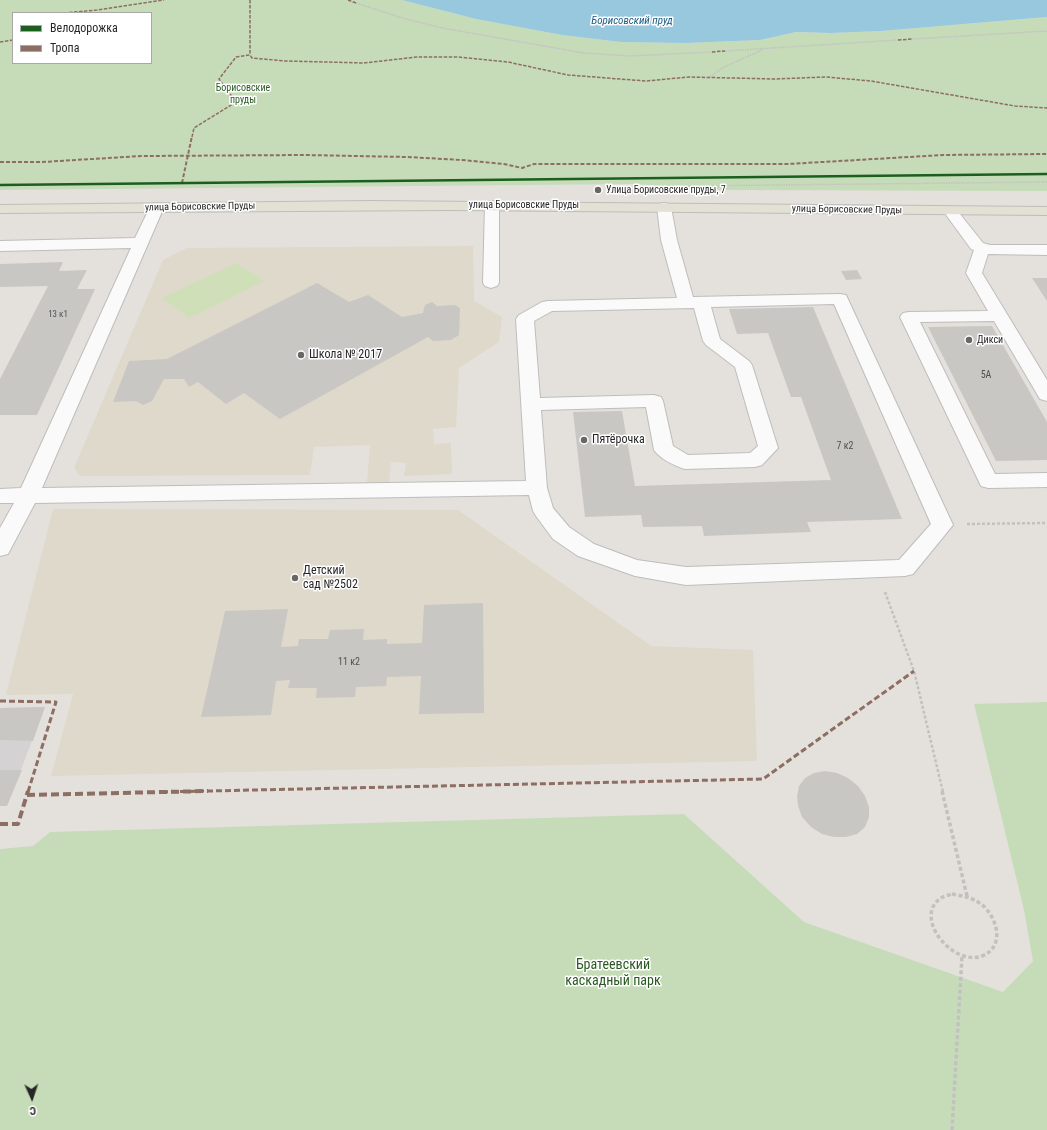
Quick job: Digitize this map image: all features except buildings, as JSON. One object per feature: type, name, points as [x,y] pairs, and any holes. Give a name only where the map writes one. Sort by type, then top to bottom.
[{"type":"main road","name":"улица Борисовские Пруды","points":[[0,209],[492,205],[951,212],[1047,211]]},
{"type":"lane","points":[[491,283],[492,205]]},
{"type":"lane","points":[[0,548],[28,496],[157,207]]},
{"type":"lane","points":[[531,404],[654,401],[664,450],[685,462],[755,460],[768,448],[743,365],[712,340],[694,302],[669,240],[664,207]]},
{"type":"lane","points":[[951,212],[977,246],[982,248],[989,250],[1047,250]]},
{"type":"lane","points":[[0,246],[140,243]]},
{"type":"lane","points":[[982,248],[974,273],[1047,395]]},
{"type":"lane","points":[[840,299],[942,525],[905,568],[686,576],[636,568],[586,550],[561,533],[543,511],[537,488],[531,404],[525,319],[548,306],[840,299]]},
{"type":"lane","points":[[1000,316],[909,317],[988,481],[1047,480]]},
{"type":"lane","points":[[0,496],[537,488]]},
{"type":"path","points":[[356,3],[377,11],[406,19],[477,34],[600,55],[628,56],[712,52]]},
{"type":"path","points":[[913,39],[1047,31]]},
{"type":"path","points":[[725,51],[898,40]]},
{"type":"path","points":[[708,78],[724,67],[765,49]]},
{"type":"path","points":[[942,525],[1047,523]]},
{"type":"path","points":[[877,570],[914,671],[967,896]]},
{"type":"path","points":[[959,894],[967,896],[983,906],[995,923],[997,942],[993,950],[980,958],[966,958],[945,946],[938,938],[932,927],[932,909],[937,900],[948,895],[959,894]]},
{"type":"path","points":[[952,1130],[962,956]]},
{"type":"shaded area","name":"Школа № 2017","points":[[473,246],[474,301],[502,317],[499,342],[459,368],[456,427],[433,429],[434,444],[451,443],[452,474],[404,476],[406,463],[391,462],[389,483],[367,483],[370,445],[314,447],[310,475],[80,476],[74,468],[163,260],[187,248]]},
{"type":"shaded area","name":"Детский сад №2502","points":[[53,509],[458,510],[651,646],[753,650],[757,761],[51,776],[73,694],[6,695]]},
{"type":"shaded area","points":[[45,707],[7,806],[0,806],[0,708]]},
{"type":"green space","name":"Борисовские пруды","points":[[0,0],[402,0],[476,19],[562,35],[621,42],[686,43],[760,40],[796,32],[831,33],[881,31],[1047,17],[1047,191],[725,190],[633,184],[0,190]]},
{"type":"green space","points":[[236,263],[264,281],[189,318],[162,298]]},
{"type":"green space","name":"Братеевский каскадный парк","points":[[1047,702],[1047,1130],[0,1130],[0,849],[33,846],[50,832],[684,814],[804,922],[1003,992],[1033,961],[1024,910],[974,704]]},
{"type":"water","name":"Борисовский пруд","points":[[402,0],[1047,0],[1047,17],[881,31],[831,33],[796,32],[760,40],[686,43],[621,42],[562,35],[476,19]]},
{"type":"marked path","points":[[75,12],[164,0]]},
{"type":"marked path","points":[[250,0],[250,55]]},
{"type":"marked path","points":[[348,0],[356,3]]},
{"type":"marked path","points":[[898,40],[913,39]]},
{"type":"marked path","points":[[0,42],[12,40]]},
{"type":"marked path","points":[[712,52],[725,51]]},
{"type":"marked path","points":[[182,183],[194,128],[236,102],[219,79],[236,57],[250,55],[252,58],[285,61],[364,63],[417,57],[458,57],[508,62],[568,75],[646,81],[689,77],[775,79],[826,77],[871,81],[1015,106],[1047,108]]},
{"type":"marked path","points":[[0,162],[42,162],[142,156],[305,155],[407,157],[462,160],[504,164],[522,168],[534,164],[788,164],[943,155],[1047,154]]},
{"type":"marked path","points":[[27,795],[763,779],[914,671]]},
{"type":"marked path","points":[[0,701],[56,702],[18,824],[0,824]]},
{"type":"cycle path","points":[[0,185],[1047,174]]},
{"type":"place","name":"Улица Борисовские пруды, 7","points":[[598,190]]},
{"type":"place","name":"Дикси","points":[[969,340]]},
{"type":"place","name":"Школа № 2017","points":[[301,355]]},
{"type":"place","name":"Пятёрочка","points":[[584,440]]},
{"type":"place","name":"Детский сад №2502","points":[[295,578]]}]
